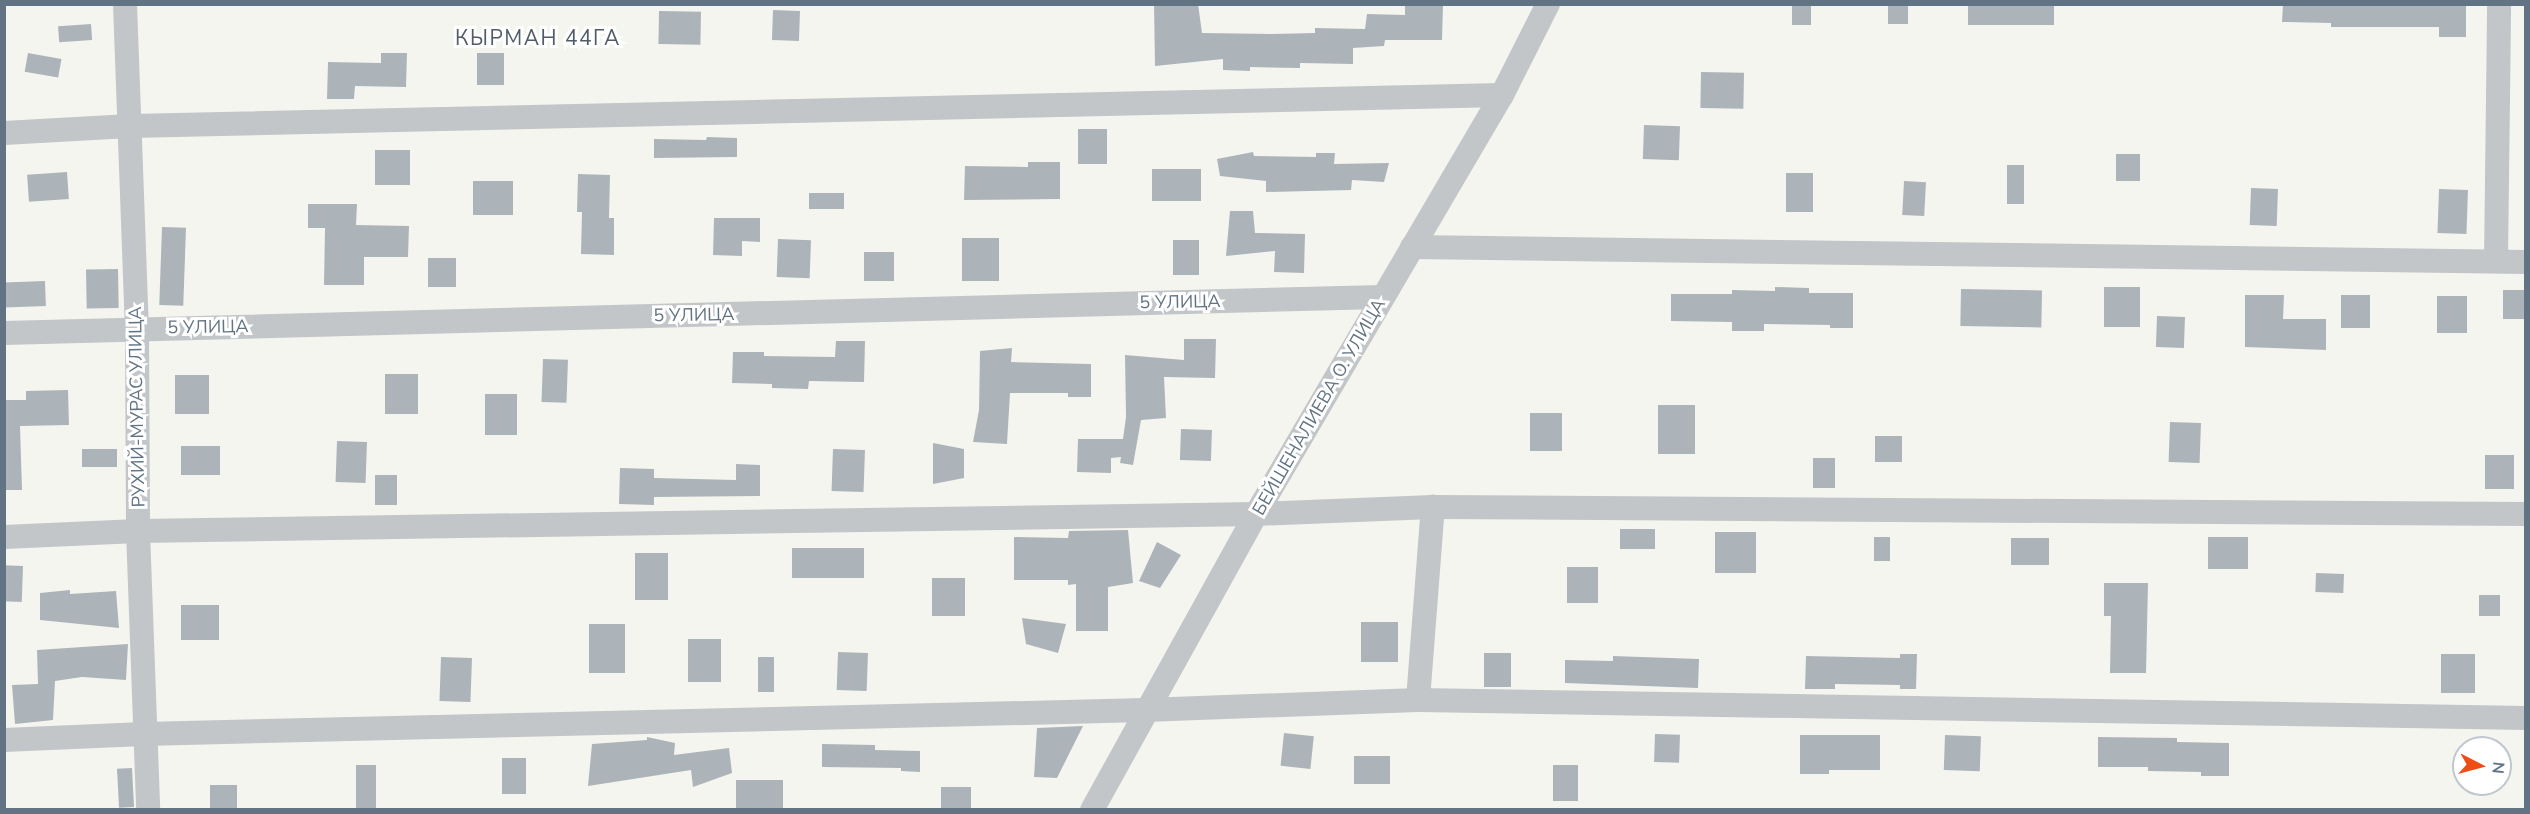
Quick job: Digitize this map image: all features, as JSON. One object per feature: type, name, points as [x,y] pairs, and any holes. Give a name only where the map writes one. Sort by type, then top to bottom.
[{"type":"street","name":"РУХИЙ-МУРАС УЛИЦА","points":[[125,4],[137,329],[138,531],[148,810]]},
{"type":"street","name":"БЕЙШЕНАЛИЕВА О. УЛИЦА","points":[[1092,810],[1145,710],[1256,514],[1502,95],[1548,4]]},
{"type":"street","points":[[2496,261],[2499,4]]},
{"type":"street","points":[[4,133],[130,126],[1502,95]]},
{"type":"street","points":[[1412,247],[2526,262]]},
{"type":"street","name":"5 УЛИЦА","points":[[4,333],[1383,297]]},
{"type":"street","points":[[1418,700],[1432,507]]},
{"type":"street","points":[[4,537],[138,531],[1256,514],[1432,507],[2526,514]]},
{"type":"street","points":[[4,740],[144,734],[1145,710],[1418,700],[2526,718]]},
{"type":"building","points":[[1154,4],[1198,4],[1202,33],[1272,34],[1315,33],[1315,28],[1365,29],[1367,14],[1405,15],[1405,4],[1443,4],[1442,40],[1385,40],[1384,46],[1353,48],[1353,64],[1300,63],[1300,68],[1250,67],[1250,71],[1223,70],[1223,59],[1155,66]]},
{"type":"building","points":[[1792,4],[1811,4],[1811,25],[1792,25]]},
{"type":"building","points":[[1888,4],[1908,4],[1908,24],[1888,24]]},
{"type":"building","points":[[1968,4],[2054,4],[2054,25],[1968,25]]},
{"type":"building","points":[[2283,4],[2466,6],[2466,37],[2439,37],[2439,27],[2331,27],[2331,23],[2282,22]]},
{"type":"building","points":[[773,10],[800,11],[799,41],[772,40]]},
{"type":"building","points":[[659,11],[701,12],[700,45],[658,44]]},
{"type":"building","points":[[91,24],[92,40],[59,42],[58,26]]},
{"type":"building","points":[[28,53],[61,59],[58,78],[25,72]]},
{"type":"building","points":[[381,53],[407,53],[406,87],[355,86],[354,99],[327,99],[328,62],[381,63]]},
{"type":"building","points":[[477,53],[504,53],[504,85],[477,85]]},
{"type":"building","points":[[1701,72],[1744,73],[1743,109],[1700,108]]},
{"type":"building","points":[[1644,125],[1680,126],[1679,160],[1643,159]]},
{"type":"building","points":[[1078,129],[1107,129],[1107,164],[1078,164]]},
{"type":"building","points":[[707,137],[737,138],[737,157],[654,158],[654,139],[706,140]]},
{"type":"building","points":[[375,150],[410,150],[410,185],[375,185]]},
{"type":"building","points":[[1253,152],[1254,156],[1316,157],[1316,153],[1335,153],[1334,164],[1389,163],[1384,182],[1352,180],[1351,190],[1266,192],[1266,181],[1220,176],[1217,159]]},
{"type":"building","points":[[2116,154],[2140,154],[2140,181],[2116,181]]},
{"type":"building","points":[[1028,162],[1060,162],[1060,199],[964,200],[965,166],[1028,167]]},
{"type":"building","points":[[2007,165],[2024,165],[2024,204],[2007,204]]},
{"type":"building","points":[[1152,169],[1201,169],[1201,201],[1152,201]]},
{"type":"building","points":[[67,172],[69,199],[29,202],[27,175]]},
{"type":"building","points":[[1786,173],[1813,173],[1813,212],[1786,212]]},
{"type":"building","points":[[578,174],[610,175],[609,218],[614,218],[614,255],[581,254],[582,212],[577,212]]},
{"type":"building","points":[[473,181],[513,181],[513,215],[473,215]]},
{"type":"building","points":[[1904,181],[1926,182],[1924,216],[1902,215]]},
{"type":"building","points":[[2251,188],[2278,189],[2277,226],[2250,225]]},
{"type":"building","points":[[2439,189],[2468,190],[2466,234],[2437,233]]},
{"type":"building","points":[[809,193],[844,193],[844,209],[809,209]]},
{"type":"building","points":[[308,204],[357,204],[356,225],[409,226],[408,257],[364,257],[364,285],[324,285],[325,228],[308,228]]},
{"type":"building","points":[[1230,211],[1253,211],[1255,233],[1305,234],[1304,273],[1274,272],[1275,251],[1226,256]]},
{"type":"building","points":[[714,218],[760,218],[760,242],[742,241],[742,256],[713,255]]},
{"type":"building","points":[[162,227],[186,228],[183,306],[159,305]]},
{"type":"building","points":[[962,238],[999,238],[999,281],[962,281]]},
{"type":"building","points":[[778,239],[811,240],[810,278],[777,277]]},
{"type":"building","points":[[1173,240],[1199,240],[1199,275],[1173,275]]},
{"type":"building","points":[[864,252],[894,252],[894,281],[864,281]]},
{"type":"building","points":[[428,258],[456,258],[456,287],[428,287]]},
{"type":"building","points":[[118,269],[119,308],[87,309],[86,270]]},
{"type":"building","points":[[45,281],[46,306],[5,307],[4,282]]},
{"type":"building","points":[[1775,287],[1809,288],[1809,293],[1853,293],[1853,328],[1830,328],[1830,325],[1764,324],[1764,331],[1732,331],[1732,322],[1671,321],[1671,294],[1732,294],[1732,290],[1775,291]]},
{"type":"building","points":[[2104,287],[2140,287],[2140,327],[2104,327]]},
{"type":"building","points":[[1961,289],[2042,290],[2041,327],[1960,326]]},
{"type":"building","points":[[2503,290],[2525,290],[2525,319],[2503,319]]},
{"type":"building","points":[[2245,295],[2284,295],[2283,319],[2326,319],[2326,350],[2245,347]]},
{"type":"building","points":[[2341,295],[2370,295],[2370,328],[2341,328]]},
{"type":"building","points":[[2437,296],[2467,296],[2467,333],[2437,333]]},
{"type":"building","points":[[2157,316],[2185,317],[2184,348],[2156,347]]},
{"type":"building","points":[[1184,339],[1216,339],[1215,378],[1164,377],[1166,418],[1141,420],[1133,465],[1120,463],[1121,457],[1111,458],[1111,473],[1077,472],[1078,439],[1123,439],[1126,417],[1125,355],[1184,360]]},
{"type":"building","points":[[836,341],[865,341],[864,382],[809,381],[808,389],[772,388],[772,384],[732,383],[733,352],[764,352],[764,356],[835,357]]},
{"type":"building","points":[[1012,348],[1011,362],[1091,364],[1091,397],[1068,397],[1068,393],[1010,393],[1007,444],[973,442],[979,410],[980,351]]},
{"type":"building","points":[[543,359],[568,360],[566,403],[541,402]]},
{"type":"building","points":[[385,374],[418,374],[418,414],[385,414]]},
{"type":"building","points":[[175,375],[209,375],[209,414],[175,414]]},
{"type":"building","points":[[68,390],[69,425],[20,426],[22,490],[4,490],[4,400],[26,400],[26,391]]},
{"type":"building","points":[[485,394],[517,394],[517,435],[485,435]]},
{"type":"building","points":[[1658,405],[1695,405],[1695,454],[1658,454]]},
{"type":"building","points":[[1530,413],[1562,413],[1562,451],[1530,451]]},
{"type":"building","points":[[2170,422],[2201,423],[2200,463],[2169,462]]},
{"type":"building","points":[[1181,429],[1212,430],[1211,461],[1180,460]]},
{"type":"building","points":[[1875,436],[1902,436],[1902,462],[1875,462]]},
{"type":"building","points":[[337,441],[367,442],[366,483],[336,482]]},
{"type":"building","points":[[933,443],[964,449],[964,478],[933,484]]},
{"type":"building","points":[[181,446],[220,446],[220,475],[181,475]]},
{"type":"building","points":[[82,449],[117,449],[117,467],[82,467]]},
{"type":"building","points":[[833,449],[865,450],[864,492],[832,491]]},
{"type":"building","points":[[2485,455],[2514,455],[2514,489],[2485,489]]},
{"type":"building","points":[[1813,458],[1835,458],[1835,488],[1813,488]]},
{"type":"building","points":[[736,464],[760,465],[760,496],[654,497],[654,505],[619,504],[620,468],[654,469],[654,478],[736,480]]},
{"type":"building","points":[[375,475],[397,475],[397,505],[375,505]]},
{"type":"building","points":[[1620,529],[1655,529],[1655,549],[1620,549]]},
{"type":"building","points":[[1128,530],[1133,583],[1108,587],[1108,631],[1076,631],[1076,584],[1068,585],[1068,580],[1014,580],[1014,537],[1068,538],[1069,531]]},
{"type":"building","points":[[1715,532],[1756,532],[1756,573],[1715,573]]},
{"type":"building","points":[[1874,537],[1890,537],[1890,561],[1874,561]]},
{"type":"building","points":[[2208,537],[2248,537],[2248,569],[2208,569]]},
{"type":"building","points":[[2011,538],[2049,538],[2049,565],[2011,565]]},
{"type":"building","points":[[1157,542],[1181,555],[1160,588],[1139,581]]},
{"type":"building","points":[[792,548],[864,548],[864,578],[792,578]]},
{"type":"building","points":[[635,553],[668,553],[668,600],[635,600]]},
{"type":"building","points":[[4,565],[23,566],[22,602],[4,601]]},
{"type":"building","points":[[1567,567],[1598,567],[1598,603],[1567,603]]},
{"type":"building","points":[[2316,573],[2344,574],[2343,593],[2315,592]]},
{"type":"building","points":[[932,578],[965,578],[965,616],[932,616]]},
{"type":"building","points":[[2104,583],[2148,583],[2146,673],[2110,673],[2111,616],[2104,616]]},
{"type":"building","points":[[70,590],[70,594],[116,591],[119,628],[40,620],[40,593]]},
{"type":"building","points":[[2479,595],[2500,595],[2500,616],[2479,616]]},
{"type":"building","points":[[181,605],[219,605],[219,640],[181,640]]},
{"type":"building","points":[[1022,618],[1066,624],[1058,653],[1026,644]]},
{"type":"building","points":[[1361,622],[1398,622],[1398,662],[1361,662]]},
{"type":"building","points":[[589,624],[625,624],[625,673],[589,673]]},
{"type":"building","points":[[688,639],[721,639],[721,682],[688,682]]},
{"type":"building","points":[[128,644],[126,680],[82,677],[55,681],[53,720],[15,724],[12,685],[38,684],[37,650]]},
{"type":"building","points":[[838,652],[868,653],[867,691],[837,690]]},
{"type":"building","points":[[1484,653],[1511,653],[1511,687],[1484,687]]},
{"type":"building","points":[[1900,654],[1917,654],[1916,689],[1900,689],[1900,685],[1835,684],[1835,689],[1805,689],[1806,656],[1900,658]]},
{"type":"building","points":[[2441,654],[2475,654],[2475,693],[2441,693]]},
{"type":"building","points":[[1613,656],[1699,659],[1698,688],[1565,683],[1565,660],[1613,661]]},
{"type":"building","points":[[441,657],[472,658],[470,702],[439,701]]},
{"type":"building","points":[[758,657],[774,657],[774,692],[758,692]]},
{"type":"building","points":[[1083,726],[1057,778],[1034,777],[1037,728]]},
{"type":"building","points":[[1284,733],[1314,736],[1310,769],[1281,766]]},
{"type":"building","points":[[1655,734],[1680,735],[1679,763],[1654,762]]},
{"type":"building","points":[[1800,735],[1880,735],[1880,770],[1829,770],[1829,774],[1800,774]]},
{"type":"building","points":[[1945,735],[1981,736],[1980,771],[1944,770]]},
{"type":"building","points":[[647,737],[675,743],[674,755],[729,748],[732,773],[693,787],[691,770],[588,786],[592,744],[647,740]]},
{"type":"building","points":[[2098,737],[2177,738],[2177,742],[2229,743],[2229,776],[2201,776],[2201,772],[2148,771],[2148,767],[2098,767]]},
{"type":"building","points":[[822,744],[875,745],[875,750],[920,751],[920,772],[901,771],[901,768],[822,767]]},
{"type":"building","points":[[1354,756],[1390,756],[1390,784],[1354,784]]},
{"type":"building","points":[[502,758],[526,758],[526,794],[502,794]]},
{"type":"building","points":[[356,765],[376,765],[376,808],[356,808]]},
{"type":"building","points":[[1553,765],[1578,765],[1578,801],[1553,801]]},
{"type":"building","points":[[132,768],[134,807],[119,808],[117,769]]},
{"type":"building","points":[[736,780],[783,780],[783,810],[736,810]]},
{"type":"building","points":[[210,785],[237,785],[237,810],[210,810]]},
{"type":"building","points":[[941,787],[971,787],[971,810],[941,810]]},
{"type":"district","name":"КЫРМАН 44ГА","points":[[538,38]]}]
